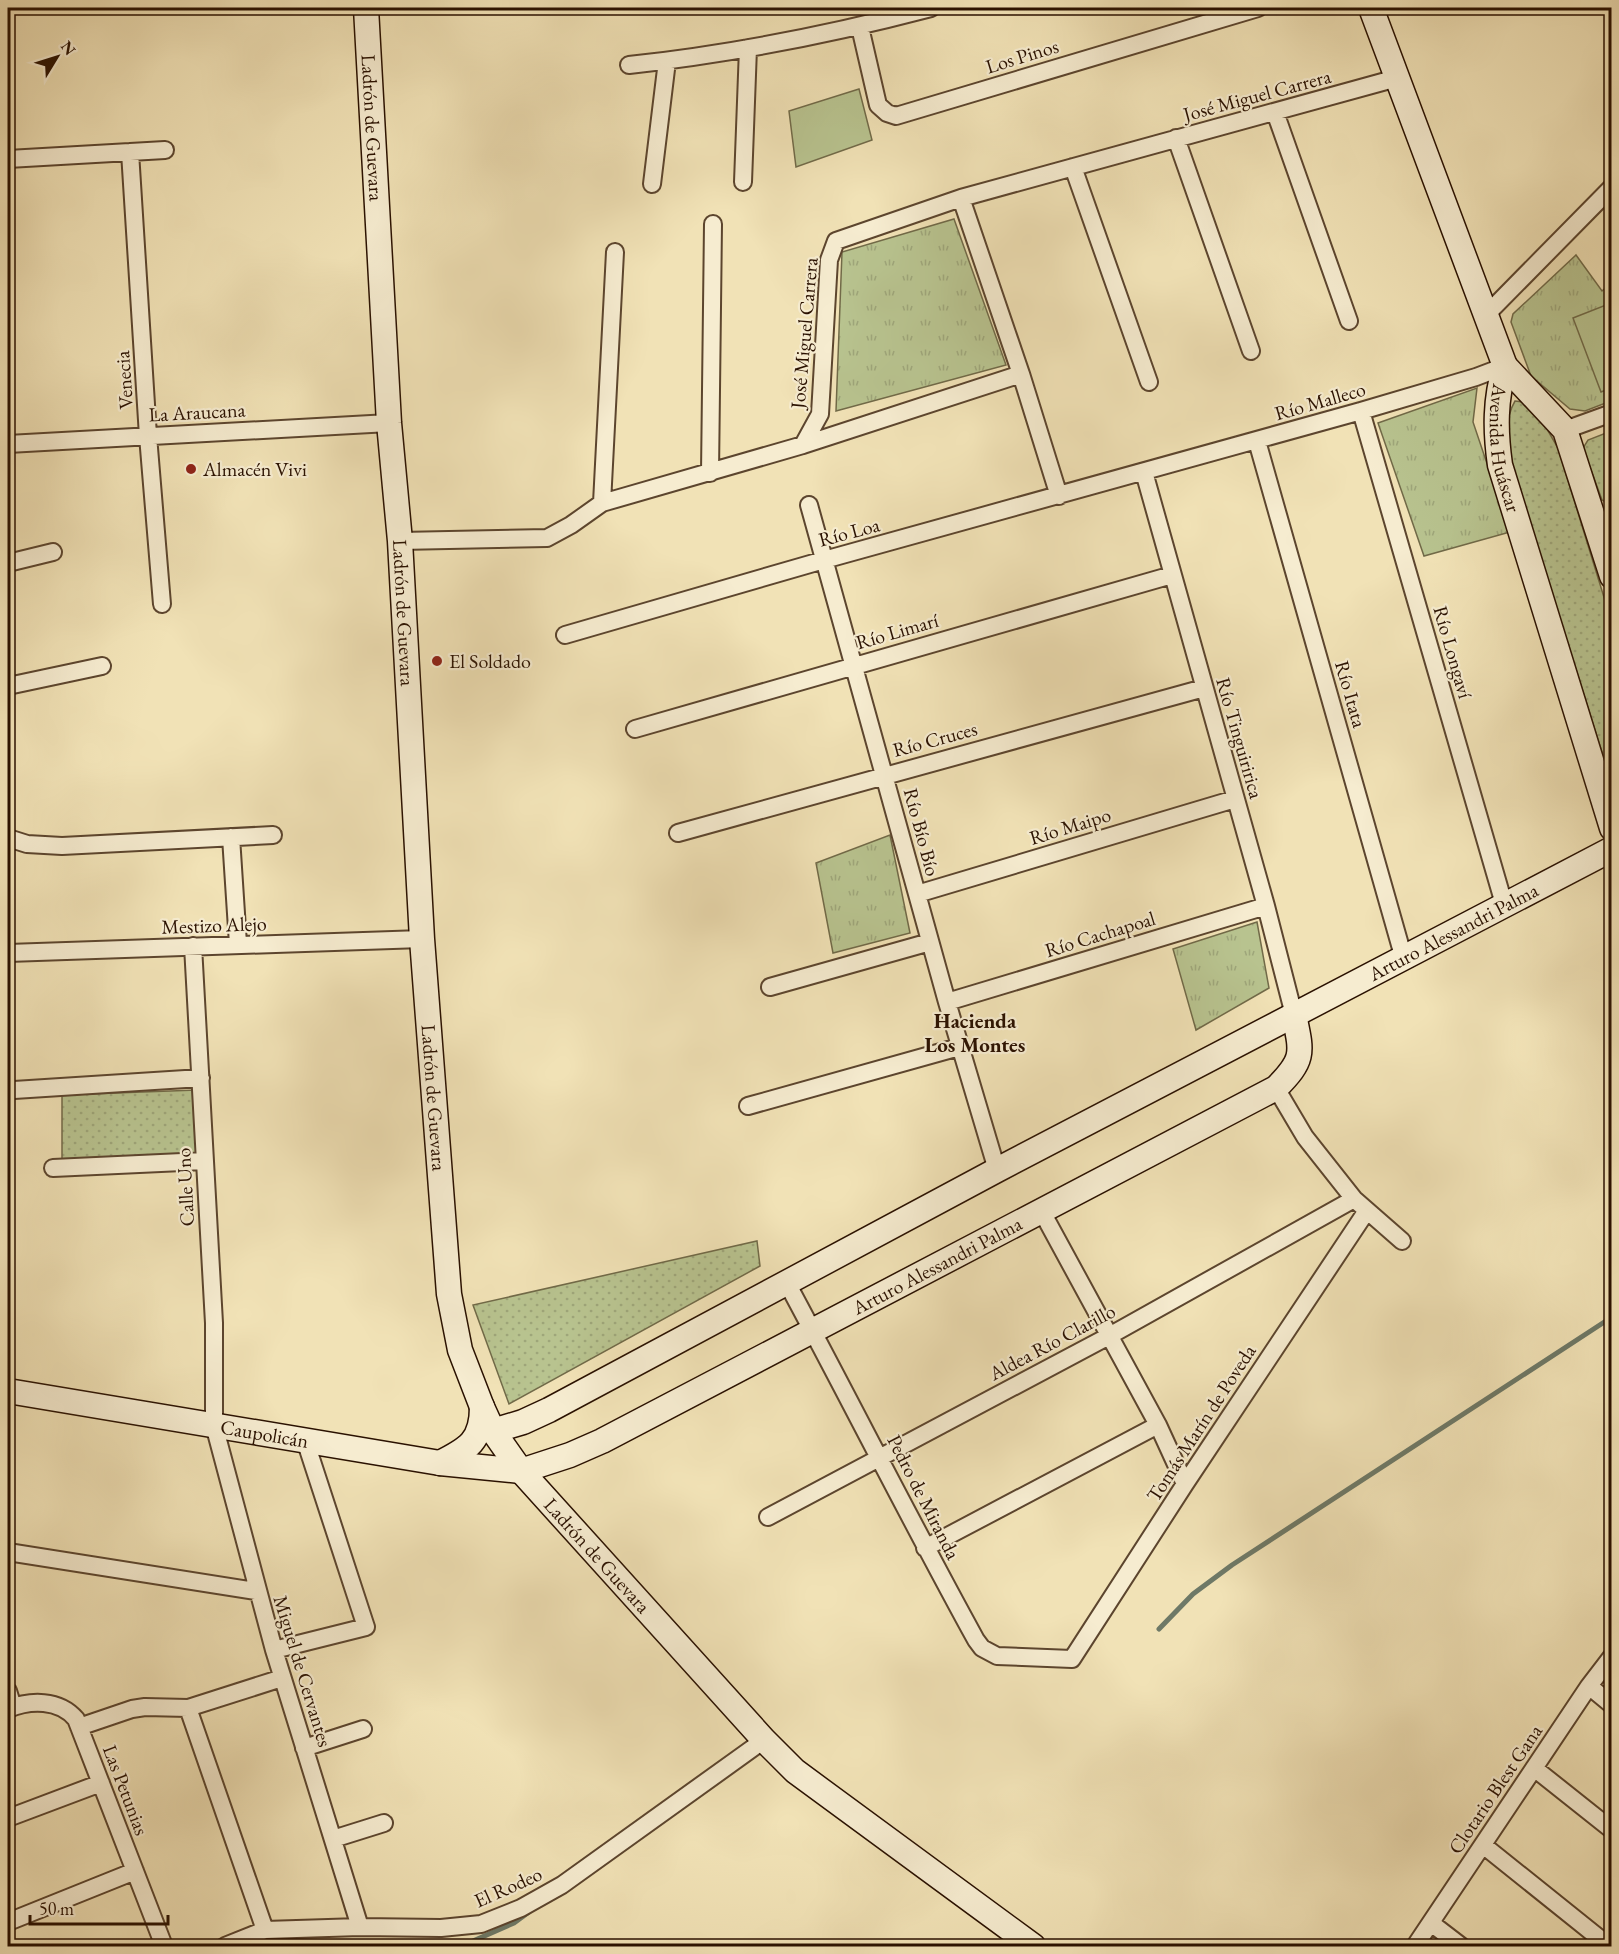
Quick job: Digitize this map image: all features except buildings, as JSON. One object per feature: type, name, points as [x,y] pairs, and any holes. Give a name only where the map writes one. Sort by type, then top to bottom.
[{"type":"street","name":"Ladrón de Guevara","points":[[366,8],[389,423],[400,541],[422,939],[449,1294],[460,1350],[493,1431],[521,1471],[764,1740],[795,1771],[1014,1938],[1033,1947]]},
{"type":"street","points":[[629,65],[748,48],[860,27],[932,8]]},
{"type":"street","name":"Los Pinos","points":[[860,27],[878,105],[887,113],[896,116],[1258,8]]},
{"type":"street","name":"Avenida Huáscar","points":[[1371,8],[1504,366],[1498,391],[1496,422],[1500,465],[1611,828]]},
{"type":"street","points":[[743,182],[748,48]]},
{"type":"street","points":[[652,184],[667,61]]},
{"type":"street","name":"José Miguel Carrera","points":[[803,445],[820,414],[829,260],[836,241],[961,198],[1397,78]]},
{"type":"street","points":[[1275,112],[1349,321]]},
{"type":"street","points":[[1176,138],[1251,351]]},
{"type":"street","points":[[8,159],[165,150]]},
{"type":"street","name":"Venecia","points":[[130,152],[148,436],[162,604]]},
{"type":"street","points":[[1073,167],[1149,382]]},
{"type":"street","points":[[1486,315],[1611,187]]},
{"type":"street","points":[[961,198],[1022,374],[1059,496]]},
{"type":"street","points":[[710,473],[713,224]]},
{"type":"street","points":[[602,503],[615,252]]},
{"type":"street","points":[[1504,366],[1565,430],[1604,524],[1611,576]]},
{"type":"street","name":"Río Malleco","points":[[1144,472],[1362,411],[1476,377],[1504,366]]},
{"type":"street","points":[[400,541],[547,538],[571,525],[602,503],[803,445],[1022,374]]},
{"type":"street","name":"Río Longaví","points":[[1362,411],[1504,904]]},
{"type":"street","points":[[1565,430],[1611,413]]},
{"type":"street","name":"La Araucana","points":[[8,444],[389,423]]},
{"type":"street","name":"Río Itata","points":[[1257,441],[1404,958]]},
{"type":"street","name":"Río Loa","points":[[565,635],[1144,472]]},
{"type":"street","name":"Río Tinguiririca","points":[[1144,472],[1266,906],[1294,1015]]},
{"type":"street","name":"Río Bío Bío","points":[[809,505],[946,1002],[997,1170]]},
{"type":"street","points":[[8,563],[53,552]]},
{"type":"street","name":"Río Limarí","points":[[635,729],[1172,575]]},
{"type":"street","points":[[8,686],[102,666]]},
{"type":"street","name":"Río Cruces","points":[[678,833],[1204,688]]},
{"type":"street","name":"Río Maipo","points":[[917,894],[1235,799]]},
{"type":"street","points":[[8,838],[27,844],[62,846],[273,835]]},
{"type":"street","points":[[231,837],[238,944]]},
{"type":"street","name":"Arturo Alessandri Palma","points":[[493,1431],[523,1422],[549,1410],[997,1170],[1611,849]]},
{"type":"street","name":"Río Cachapoal","points":[[946,1002],[1266,906]]},
{"type":"street","name":"Mestizo Alejo","points":[[8,953],[64,953],[238,944],[422,939]]},
{"type":"street","points":[[770,987],[930,942]]},
{"type":"street","name":"Calle Uno","points":[[193,946],[214,1323],[214,1425]]},
{"type":"street","name":"Arturo Alessandri Palma","points":[[521,1471],[570,1455],[602,1441],[1041,1209],[1276,1088],[1292,1072],[1298,1060],[1300,1047],[1294,1015]]},
{"type":"street","points":[[748,1106],[959,1047]]},
{"type":"street","points":[[14,1090],[201,1077]]},
{"type":"street","points":[[1276,1088],[1305,1137],[1354,1199],[1366,1212],[1402,1241]]},
{"type":"street","points":[[53,1168],[204,1161]]},
{"type":"street","name":"Aldea Río Clarillo","points":[[768,1517],[1109,1336],[1354,1199]]},
{"type":"street","points":[[1041,1209],[1158,1425],[1185,1484]]},
{"type":"street","name":"Tomás Marín de Poveda","points":[[1072,1659],[1366,1212]]},
{"type":"street","name":"Pedro de Miranda","points":[[787,1283],[880,1456],[925,1548],[982,1647],[990,1653],[1005,1657],[1072,1659]]},
{"type":"street","name":"Caupolicán","points":[[8,1391],[440,1463],[521,1471]]},
{"type":"street","points":[[440,1463],[464,1451],[474,1440],[482,1426],[482,1407]]},
{"type":"street","name":"Miguel de Cervantes","points":[[214,1425],[256,1591],[360,1927]]},
{"type":"street","points":[[925,1548],[1158,1425]]},
{"type":"street","points":[[274,1650],[366,1627],[305,1440]]},
{"type":"street","points":[[8,1552],[256,1591]]},
{"type":"street","name":"Clotario Blest Gana","points":[[1415,1947],[1611,1656]]},
{"type":"street","points":[[80,1727],[132,1709],[188,1708],[282,1678]]},
{"type":"street","points":[[1589,1686],[1611,1705]]},
{"type":"street","name":"Las Petunias","points":[[9,1702],[55,1704],[70,1712],[80,1727],[164,1947]]},
{"type":"street","points":[[188,1708],[265,1930]]},
{"type":"street","points":[[304,1748],[363,1729]]},
{"type":"street","name":"El Rodeo","points":[[225,1947],[265,1930],[360,1927],[441,1928],[481,1924],[521,1908],[562,1885],[764,1740]]},
{"type":"street","points":[[1534,1768],[1611,1830]]},
{"type":"street","points":[[8,1818],[101,1783]]},
{"type":"street","points":[[333,1839],[384,1822]]},
{"type":"street","points":[[1483,1845],[1609,1947]]},
{"type":"street","points":[[8,1922],[135,1871]]},
{"type":"street","points":[[1431,1923],[1461,1947]]},
{"type":"green space","points":[[859,89],[872,140],[796,167],[789,111]]},
{"type":"green space","points":[[954,219],[1006,365],[836,411],[842,252]]},
{"type":"green space","points":[[1576,255],[1602,291],[1611,283],[1611,401],[1585,411],[1570,409],[1531,376],[1511,322],[1513,314]]},
{"type":"green space","points":[[1611,303],[1611,388],[1601,392],[1573,318]]},
{"type":"green space","points":[[1477,388],[1473,422],[1510,532],[1424,556],[1378,423]]},
{"type":"green space","points":[[1515,401],[1523,402],[1547,429],[1558,448],[1611,620],[1611,781],[1514,472],[1508,427]]},
{"type":"green space","points":[[1611,431],[1611,505],[1602,500],[1583,448],[1588,440]]},
{"type":"green space","points":[[890,835],[910,933],[833,953],[816,863]]},
{"type":"green space","points":[[1257,922],[1269,988],[1196,1030],[1173,949]]},
{"type":"green space","points":[[197,1090],[199,1156],[62,1161],[62,1095]]},
{"type":"green space","points":[[757,1241],[760,1266],[509,1404],[473,1305]]},
{"type":"waterway","points":[[1159,1629],[1193,1594],[1232,1565],[1612,1317]]},
{"type":"waterway","points":[[419,1946],[464,1945],[514,1923],[529,1912]]},
{"type":"place","name":"Almacén Vivi","points":[[191,469]]},
{"type":"place","name":"El Soldado","points":[[437,661]]},
{"type":"district","name":"Hacienda Los Montes","points":[[975,1032]]}]
